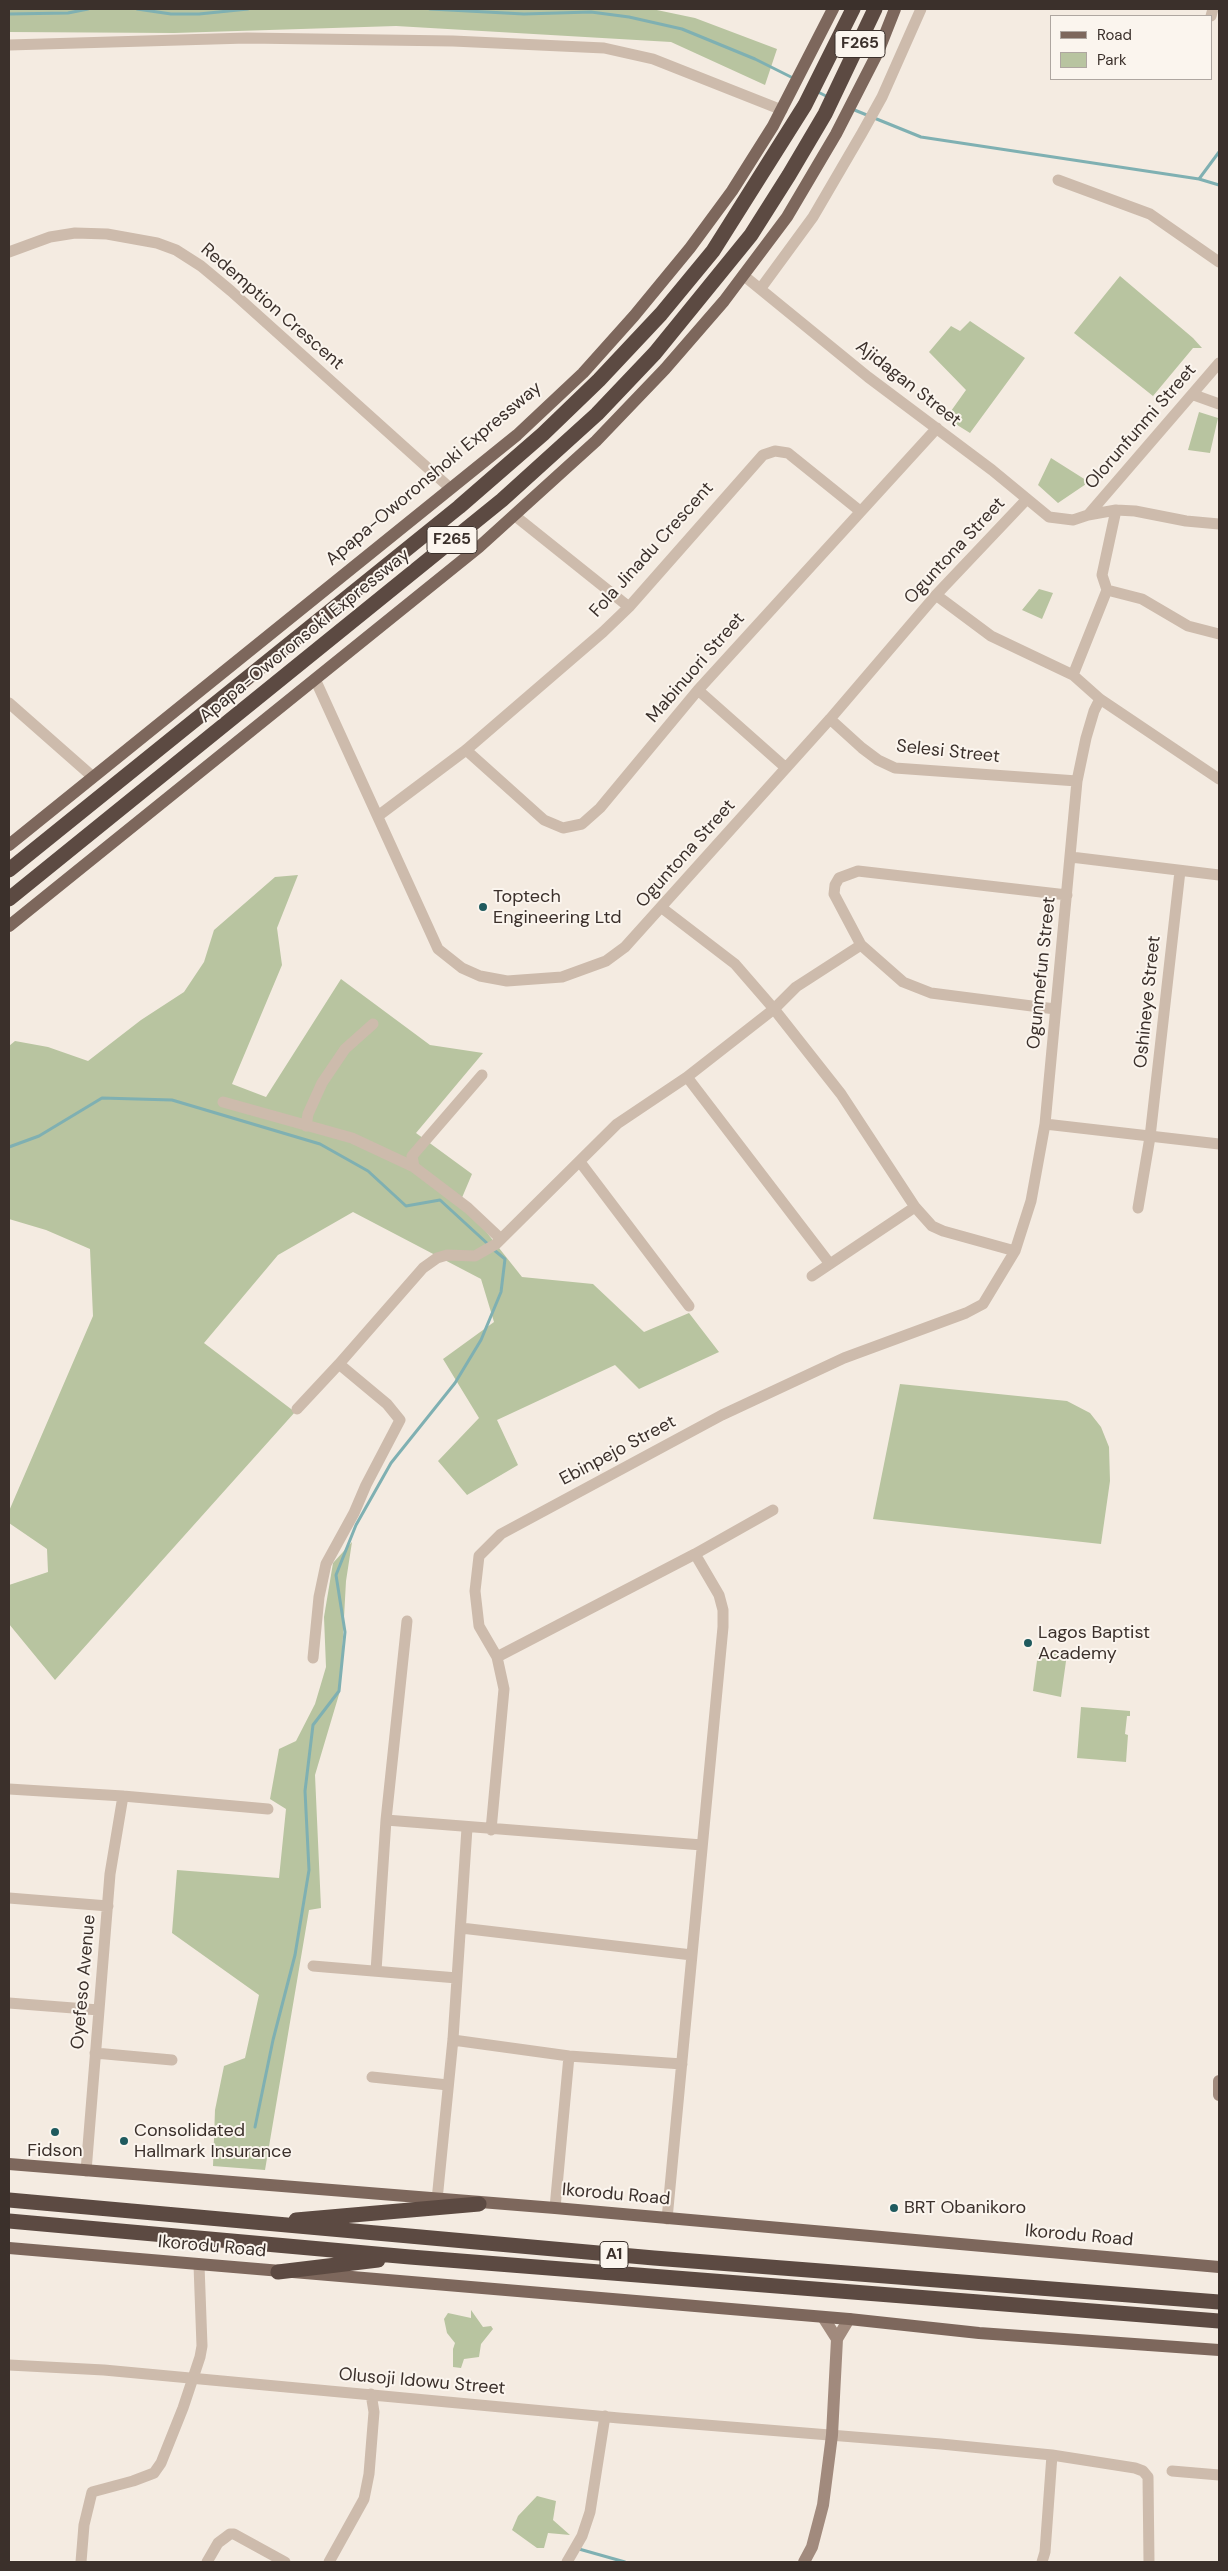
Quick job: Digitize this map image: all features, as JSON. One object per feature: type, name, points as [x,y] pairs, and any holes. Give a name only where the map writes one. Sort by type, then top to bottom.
[{"type":"highway","name":"Apapa-Oworonsoki Expressway","points":[[9,870],[459,507],[543,434],[662,314],[713,251],[805,105],[852,9]]},
{"type":"highway","name":"Apapa-Oworonsoki Expressway","points":[[9,899],[502,500],[597,414],[656,353],[751,235],[825,114],[875,9]]},
{"type":"highway","name":"Ikorodu Road","points":[[9,2200],[654,2258],[1219,2302]]},
{"type":"highway","points":[[254,2223],[479,2204]]},
{"type":"highway","name":"Ikorodu Road","points":[[9,2221],[410,2256],[1219,2321]]},
{"type":"highway","points":[[278,2272],[410,2256]]},
{"type":"main road","name":"Apapa-Oworonshoki Expressway","points":[[10,842],[517,435],[583,373],[634,316],[690,248],[732,191],[791,94],[833,9]]},
{"type":"main road","points":[[9,926],[479,547],[596,441],[671,362],[743,275],[787,217],[860,87],[878,52],[895,9]]},
{"type":"main road","name":"Ikorodu Road","points":[[9,2164],[479,2204],[555,2208],[1219,2266]]},
{"type":"main road","name":"Ikorodu Road","points":[[9,2248],[849,2319],[979,2333],[1219,2350]]},
{"type":"street","points":[[761,288],[813,217],[862,133],[880,101],[921,9]]},
{"type":"street","points":[[9,45],[247,38],[453,41],[604,48],[653,59],[782,110]]},
{"type":"street","points":[[1058,180],[1150,214],[1219,262]]},
{"type":"street","name":"Redemption Crescent","points":[[9,252],[42,239],[75,233],[108,234],[157,243],[176,250],[201,266],[231,291],[450,488]]},
{"type":"street","name":"Ajidagan Street","points":[[743,275],[868,377],[1049,517],[1062,521],[1073,520],[1116,510],[1219,524]]},
{"type":"street","name":"Olorunfunmi Street","points":[[1088,515],[1194,394],[1219,362]]},
{"type":"street","points":[[1194,394],[1219,404]]},
{"type":"street","name":"Mabinuori Street","points":[[466,750],[544,820],[564,828],[571,828],[582,824],[600,808],[698,690],[936,428]]},
{"type":"street","name":"Fola Jinadu Crescent","points":[[378,816],[466,750],[602,632],[629,606],[755,461],[769,451],[788,453],[860,511]]},
{"type":"street","name":"Oguntona Street","points":[[316,679],[438,949],[462,968],[480,976],[507,981],[534,981],[562,977],[606,961],[626,947],[830,719],[936,596],[1031,503]]},
{"type":"street","points":[[1073,675],[1107,590],[1102,575],[1116,510]]},
{"type":"street","points":[[514,515],[629,606]]},
{"type":"street","points":[[1107,590],[1142,599],[1188,626],[1219,634]]},
{"type":"street","points":[[936,596],[991,636],[1073,675],[1100,699],[1219,779]]},
{"type":"street","points":[[698,690],[786,768]]},
{"type":"street","name":"Ogunmefun Street","points":[[1015,1251],[1031,1201],[1045,1124],[1077,781],[1086,738],[1094,711],[1100,699]]},
{"type":"street","points":[[9,703],[93,777]]},
{"type":"street","name":"Selesi Street","points":[[830,719],[862,748],[878,760],[895,768],[1077,781]]},
{"type":"street","points":[[1071,857],[1219,875]]},
{"type":"street","points":[[1055,1009],[932,994],[917,990],[903,982],[861,945],[834,894],[835,884],[839,878],[848,873],[858,871],[1067,895]]},
{"type":"street","name":"Oshineye Street","points":[[1138,1208],[1150,1136],[1180,871]]},
{"type":"street","points":[[662,908],[735,964],[774,1009],[841,1094],[915,1207],[932,1226],[943,1232],[1015,1251]]},
{"type":"street","points":[[297,1409],[423,1268],[437,1258],[447,1255],[475,1256],[498,1241],[617,1124],[687,1076],[774,1009],[796,987],[861,945]]},
{"type":"street","points":[[306,1126],[308,1114],[322,1083],[345,1049],[373,1024]]},
{"type":"street","points":[[414,1167],[412,1156],[482,1075]]},
{"type":"street","points":[[687,1076],[830,1264]]},
{"type":"street","points":[[222,1102],[352,1138],[414,1167],[468,1208],[498,1241]]},
{"type":"street","points":[[1045,1124],[1219,1144]]},
{"type":"street","points":[[580,1162],[689,1306]]},
{"type":"street","points":[[812,1276],[915,1207]]},
{"type":"street","name":"Ebinpejo Street","points":[[491,1830],[504,1689],[497,1657],[479,1626],[475,1592],[480,1556],[501,1534],[722,1415],[844,1358],[966,1313],[983,1304],[1015,1251]]},
{"type":"street","points":[[313,1658],[319,1597],[326,1564],[400,1420],[387,1404],[338,1364]]},
{"type":"street","points":[[497,1657],[695,1554],[773,1510]]},
{"type":"street","points":[[667,2219],[722,1646],[723,1610],[719,1595],[695,1554]]},
{"type":"street","points":[[376,1972],[386,1820],[407,1621]]},
{"type":"street","points":[[9,1789],[123,1796],[268,1809]]},
{"type":"street","name":"Oyefeso Avenue","points":[[86,2171],[108,1906],[123,1796]]},
{"type":"street","points":[[386,1820],[702,1846]]},
{"type":"street","points":[[437,2200],[453,2040],[467,1828]]},
{"type":"street","points":[[9,1898],[108,1906]]},
{"type":"street","points":[[461,1928],[692,1955]]},
{"type":"street","points":[[313,1966],[457,1978]]},
{"type":"street","points":[[9,2003],[99,2010]]},
{"type":"street","points":[[453,2040],[569,2056],[682,2064]]},
{"type":"street","points":[[95,2052],[172,2060]]},
{"type":"street","points":[[555,2208],[569,2056]]},
{"type":"street","points":[[372,2077],[448,2085]]},
{"type":"street","points":[[81,2562],[84,2525],[92,2492],[141,2479],[158,2470],[194,2379],[202,2346],[199,2265]]},
{"type":"street","points":[[823,2317],[837,2339]]},
{"type":"street","points":[[804,2562],[812,2547],[823,2505],[832,2435],[837,2339],[849,2319]]},
{"type":"street","name":"Olusoji Idowu Street","points":[[9,2366],[104,2370],[1052,2455],[1144,2471],[1148,2477],[1149,2562]]},
{"type":"street","points":[[329,2562],[364,2499],[369,2474],[374,2412],[371,2394]]},
{"type":"street","points":[[567,2562],[582,2536],[590,2512],[605,2416]]},
{"type":"street","points":[[1042,2562],[1045,2552],[1052,2455]]},
{"type":"street","points":[[1172,2470],[1219,2475]]},
{"type":"street","points":[[207,2562],[218,2542],[230,2534],[234,2534],[285,2562]]},
{"type":"green space","points":[[9,9],[652,9],[695,18],[777,49],[765,85],[671,42],[396,26],[174,33],[9,32]]},
{"type":"green space","points":[[1120,276],[1193,338],[1202,348],[1193,348],[1153,396],[1074,333]]},
{"type":"green space","points":[[970,321],[1025,358],[970,433],[946,418],[966,390],[929,352],[951,326],[960,331]]},
{"type":"green space","points":[[1199,412],[1218,418],[1210,453],[1188,450]]},
{"type":"green space","points":[[1051,458],[1089,482],[1058,503],[1038,485]]},
{"type":"green space","points":[[1039,589],[1053,593],[1042,619],[1022,610]]},
{"type":"green space","points":[[298,875],[277,928],[282,965],[232,1084],[266,1097],[341,979],[430,1045],[483,1053],[416,1133],[472,1174],[461,1200],[522,1277],[593,1284],[644,1332],[689,1313],[719,1352],[639,1389],[615,1365],[497,1420],[518,1465],[467,1495],[438,1461],[479,1418],[443,1359],[494,1322],[481,1279],[353,1212],[278,1255],[204,1343],[295,1412],[55,1680],[9,1624],[9,1585],[48,1572],[47,1549],[9,1523],[9,1511],[93,1316],[90,1249],[46,1230],[9,1219],[9,1046],[15,1041],[48,1047],[88,1061],[141,1020],[184,992],[204,962],[214,930],[275,877]]},
{"type":"green space","points":[[900,1384],[1067,1401],[1090,1413],[1101,1427],[1109,1447],[1110,1481],[1101,1544],[873,1519]]},
{"type":"green space","points":[[352,1542],[346,1581],[340,1691],[315,1775],[321,1908],[309,1910],[265,2170],[213,2166],[215,2110],[224,2066],[245,2058],[259,1995],[172,1933],[177,1870],[279,1878],[286,1809],[270,1799],[279,1749],[296,1741],[315,1704],[326,1667],[324,1617],[333,1563]]},
{"type":"green space","points":[[1038,1653],[1067,1654],[1061,1697],[1033,1691]]},
{"type":"green space","points":[[1081,1707],[1130,1711],[1130,1716],[1127,1716],[1125,1734],[1128,1735],[1126,1762],[1077,1758]]},
{"type":"green space","points":[[471,2310],[483,2327],[491,2326],[493,2329],[481,2344],[479,2357],[464,2359],[461,2368],[453,2367],[455,2343],[447,2333],[444,2319],[448,2313],[471,2318]]},
{"type":"green space","points":[[537,2496],[556,2501],[553,2520],[570,2535],[548,2533],[544,2548],[537,2548],[512,2530],[518,2516]]},
{"type":"waterway","points":[[9,14],[68,13],[88,9]]},
{"type":"waterway","points":[[137,9],[171,14],[199,14],[248,9]]},
{"type":"waterway","points":[[430,9],[524,14],[591,12],[629,17],[682,29],[755,59],[793,78]]},
{"type":"waterway","points":[[816,91],[828,97]]},
{"type":"waterway","points":[[852,109],[921,137],[1199,179],[1219,152]]},
{"type":"waterway","points":[[1199,179],[1219,185]]},
{"type":"waterway","points":[[9,1147],[39,1136],[102,1098],[172,1100],[320,1144],[368,1171],[406,1206],[440,1200],[489,1245]]},
{"type":"waterway","points":[[255,2127],[273,2040],[295,1955],[309,1870],[305,1791],[313,1725],[339,1691],[345,1632],[336,1575],[356,1525],[391,1463],[455,1383],[481,1340],[501,1292],[505,1259],[494,1250]]},
{"type":"waterway","points":[[579,2549],[625,2562]]},
{"type":"place","name":"Toptech Engineering Ltd","points":[[483,907]]},
{"type":"place","name":"Lagos Baptist Academy","points":[[1028,1643]]},
{"type":"place","name":"Fidson","points":[[55,2132]]},
{"type":"place","name":"Consolidated Hallmark Insurance","points":[[124,2141]]},
{"type":"place","name":"BRT Obanikoro","points":[[894,2208]]}]
